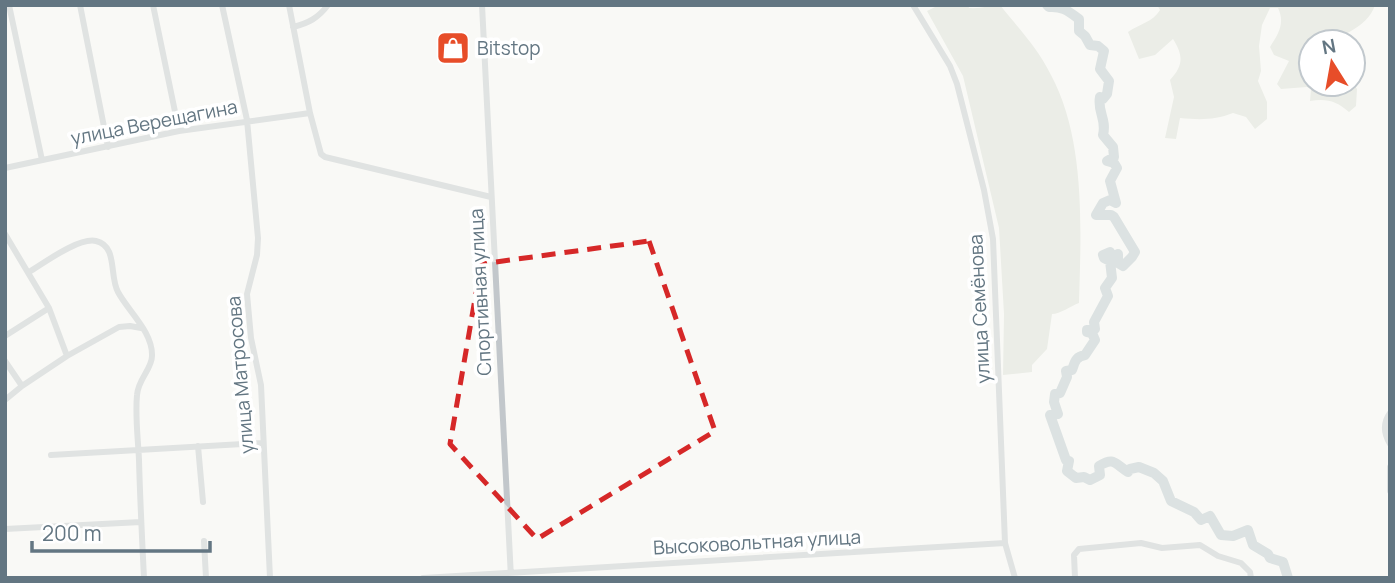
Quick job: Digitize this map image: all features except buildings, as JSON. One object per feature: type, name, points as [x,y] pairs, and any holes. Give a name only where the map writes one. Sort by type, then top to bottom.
[{"type":"street","points":[[9,5],[42,160]]},
{"type":"street","points":[[80,5],[108,146]]},
{"type":"street","points":[[153,5],[179,131]]},
{"type":"street","name":"улица Матросова","points":[[222,5],[247,120],[258,238],[257,256],[247,294],[251,338],[259,370],[270,578]]},
{"type":"street","points":[[289,5],[310,113],[321,153],[325,157],[491,197]]},
{"type":"street","points":[[293,27],[318,17],[328,5]]},
{"type":"street","name":"Спортивная улица","points":[[482,5],[510,575]]},
{"type":"street","name":"улица Семёнова","points":[[913,5],[950,66],[957,84],[984,190],[993,239],[1005,544],[1015,578]]},
{"type":"street","name":"улица Верещагина","points":[[5,168],[179,131],[310,113]]},
{"type":"street","points":[[5,234],[49,308],[67,356]]},
{"type":"street","points":[[29,272],[76,244],[89,240],[105,245],[109,250],[118,293],[138,320],[150,343],[152,356],[137,393],[144,578]]},
{"type":"street","points":[[5,336],[49,308]]},
{"type":"street","points":[[5,400],[67,356],[119,327],[141,328]]},
{"type":"street","points":[[5,361],[22,386]]},
{"type":"street","points":[[1390,413],[1385,425],[1385,435],[1390,444]]},
{"type":"street","points":[[51,455],[262,443]]},
{"type":"street","points":[[198,446],[203,502]]},
{"type":"street","points":[[1390,467],[1390,491]]},
{"type":"street","points":[[5,528],[141,522]]},
{"type":"street","points":[[204,541],[206,578]]},
{"type":"street","points":[[1075,578],[1074,555],[1079,549],[1141,543],[1162,548],[1200,545],[1218,556],[1241,563],[1250,572],[1251,578]]},
{"type":"street","name":"Высоковольтная улица","points":[[423,578],[1005,544]]},
{"type":"highlighted area","points":[[649,241],[715,431],[537,539],[450,444],[481,264]]},
{"type":"shaded area","points":[[939,5],[968,5],[973,8],[1000,5],[1046,65],[1062,101],[1070,128],[1079,186],[1079,303],[1052,314],[1047,349],[1032,365],[1032,372],[1003,375],[1004,314],[999,228],[963,76],[927,11]]},
{"type":"shaded area","points":[[1157,5],[1375,5],[1356,28],[1297,28],[1297,88],[1281,89],[1277,84],[1289,61],[1274,55],[1270,47],[1278,32],[1281,18],[1278,8],[1270,8],[1262,25],[1259,46],[1261,71],[1258,81],[1267,102],[1267,119],[1255,129],[1246,117],[1233,113],[1207,119],[1180,118],[1176,139],[1165,138],[1174,97],[1170,80],[1180,65],[1179,50],[1173,39],[1155,55],[1139,59],[1128,32],[1154,17],[1160,10]]},
{"type":"shaded area","points":[[1310,98],[1356,98],[1356,106],[1349,112],[1331,101],[1310,101]]},
{"type":"waterway","points":[[1047,5],[1065,10],[1079,19],[1079,31],[1090,45],[1098,46],[1104,51],[1100,69],[1109,81],[1107,94],[1103,99],[1100,97],[1100,107],[1104,124],[1103,135],[1113,147],[1114,157],[1107,161],[1114,163],[1117,168],[1110,181],[1116,203],[1110,200],[1103,203],[1096,215],[1114,217],[1135,252],[1123,266],[1118,263],[1118,254],[1113,258],[1110,252],[1103,255],[1110,261],[1112,278],[1105,288],[1108,296],[1094,322],[1095,329],[1087,330],[1095,340],[1085,355],[1076,360],[1072,370],[1066,371],[1067,377],[1060,393],[1055,394],[1054,402],[1058,414],[1050,415],[1066,460],[1069,461],[1067,471],[1076,478],[1084,477],[1090,480],[1100,475],[1099,466],[1111,462],[1128,472],[1139,467],[1154,473],[1163,481],[1171,501],[1194,512],[1201,520],[1210,516],[1221,535],[1233,536],[1248,530],[1253,545],[1270,558],[1283,562],[1288,578]]},
{"type":"place","name":"Bitstop","points":[[453,48]]}]
